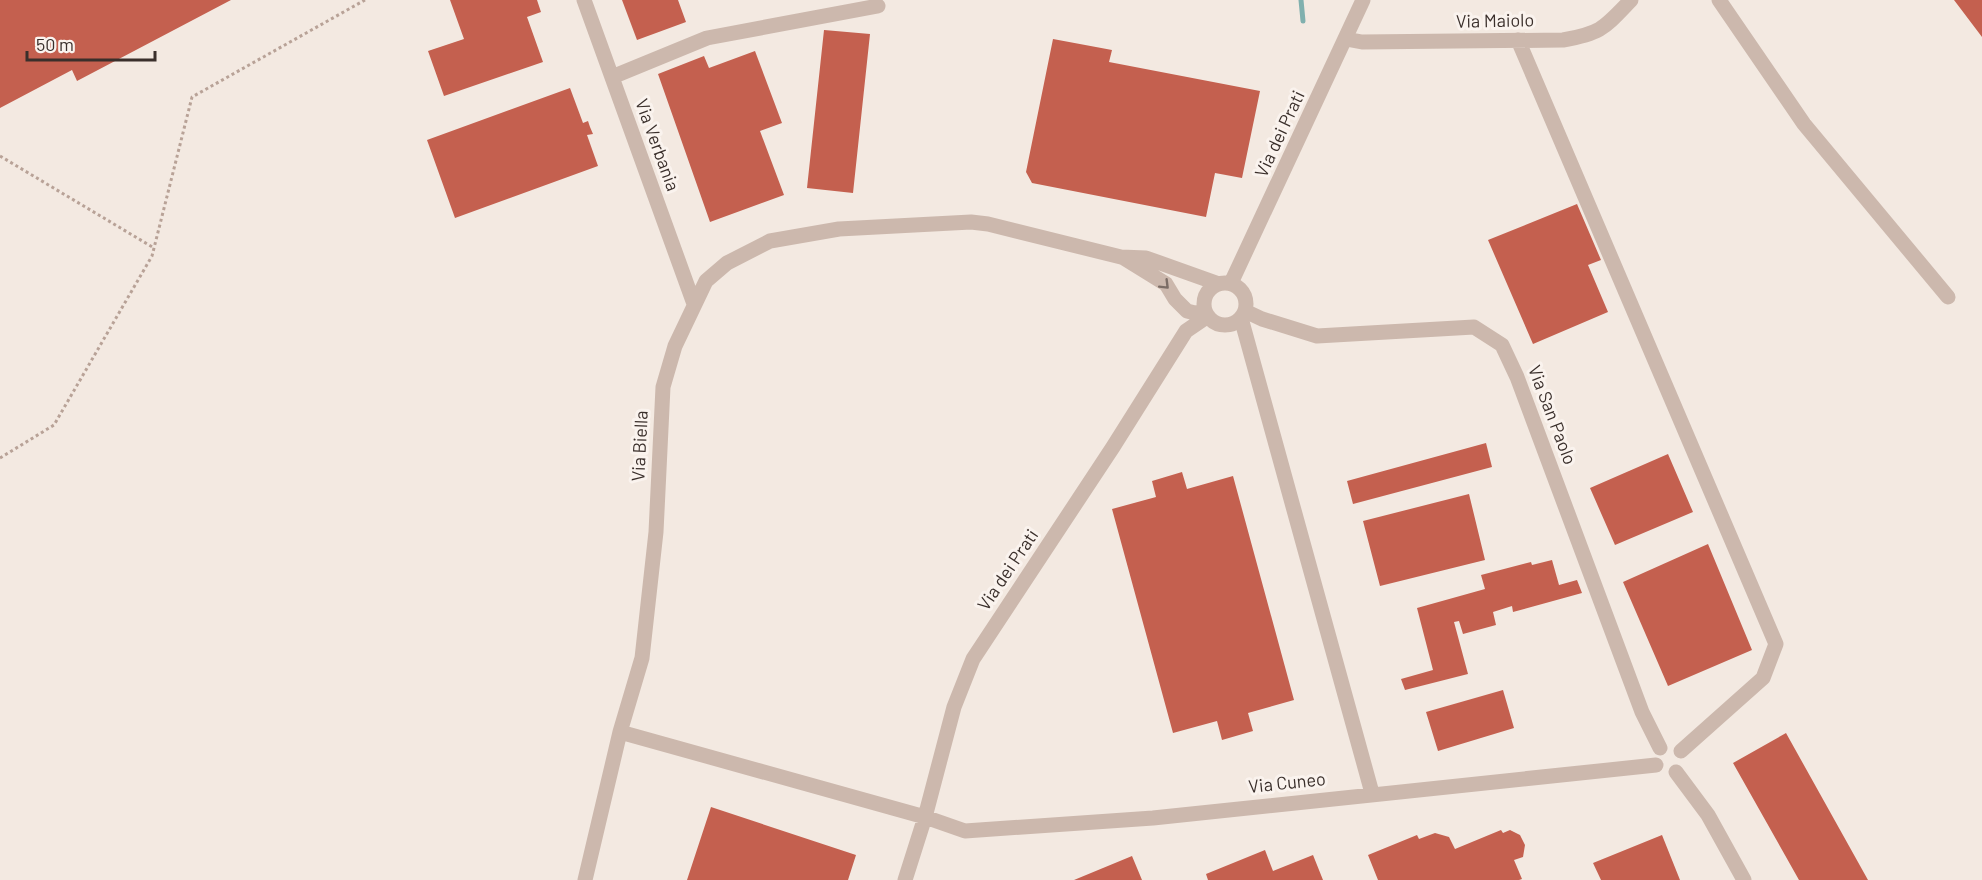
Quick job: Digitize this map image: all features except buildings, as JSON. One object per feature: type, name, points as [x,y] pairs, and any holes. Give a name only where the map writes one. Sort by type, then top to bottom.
[{"type":"street","name":"Via Verbania","points":[[584,0],[694,304]]},
{"type":"street","name":"Via dei Prati","points":[[1225,284],[1363,0]]},
{"type":"street","name":"Via Maiolo","points":[[1346,39],[1362,42],[1563,40],[1590,35],[1606,26],[1631,0]]},
{"type":"street","points":[[1719,0],[1804,124],[1948,297]]},
{"type":"street","points":[[612,77],[707,38],[878,6]]},
{"type":"street","points":[[1518,40],[1776,644],[1763,678],[1680,752]]},
{"type":"street","name":"Via Biella","points":[[585,880],[620,732],[642,658],[656,532],[663,387],[675,346],[706,282],[727,263],[770,241],[839,229],[971,222],[988,224],[1121,256],[1146,258],[1225,284]]},
{"type":"street","name":"Via Biella","points":[[1121,256],[1166,284],[1175,299],[1187,311],[1206,313]]},
{"type":"street","points":[[1243,314],[1227,325],[1213,321],[1206,313],[1205,297],[1208,291],[1225,284],[1242,291],[1245,297],[1243,314],[1372,793]]},
{"type":"street","name":"Via dei Prati","points":[[905,880],[925,817],[954,707],[973,659],[1113,447],[1186,331],[1206,313]]},
{"type":"street","name":"Via San Paolo","points":[[1243,314],[1317,336],[1474,327],[1502,345],[1517,377],[1642,712],[1660,748]]},
{"type":"street","points":[[620,732],[925,817]]},
{"type":"street","points":[[1669,745],[1680,752],[1683,760],[1676,772],[1667,773],[1656,765],[1655,756],[1660,748],[1669,745]]},
{"type":"street","name":"Via Cuneo","points":[[925,817],[965,831],[1154,818],[1372,793],[1656,765]]},
{"type":"street","points":[[1676,772],[1708,815],[1744,880]]},
{"type":"path","points":[[0,458],[54,425],[152,256],[192,97],[366,0]]},
{"type":"path","points":[[0,156],[154,248]]},
{"type":"waterway","points":[[1301,0],[1303,21]]}]
